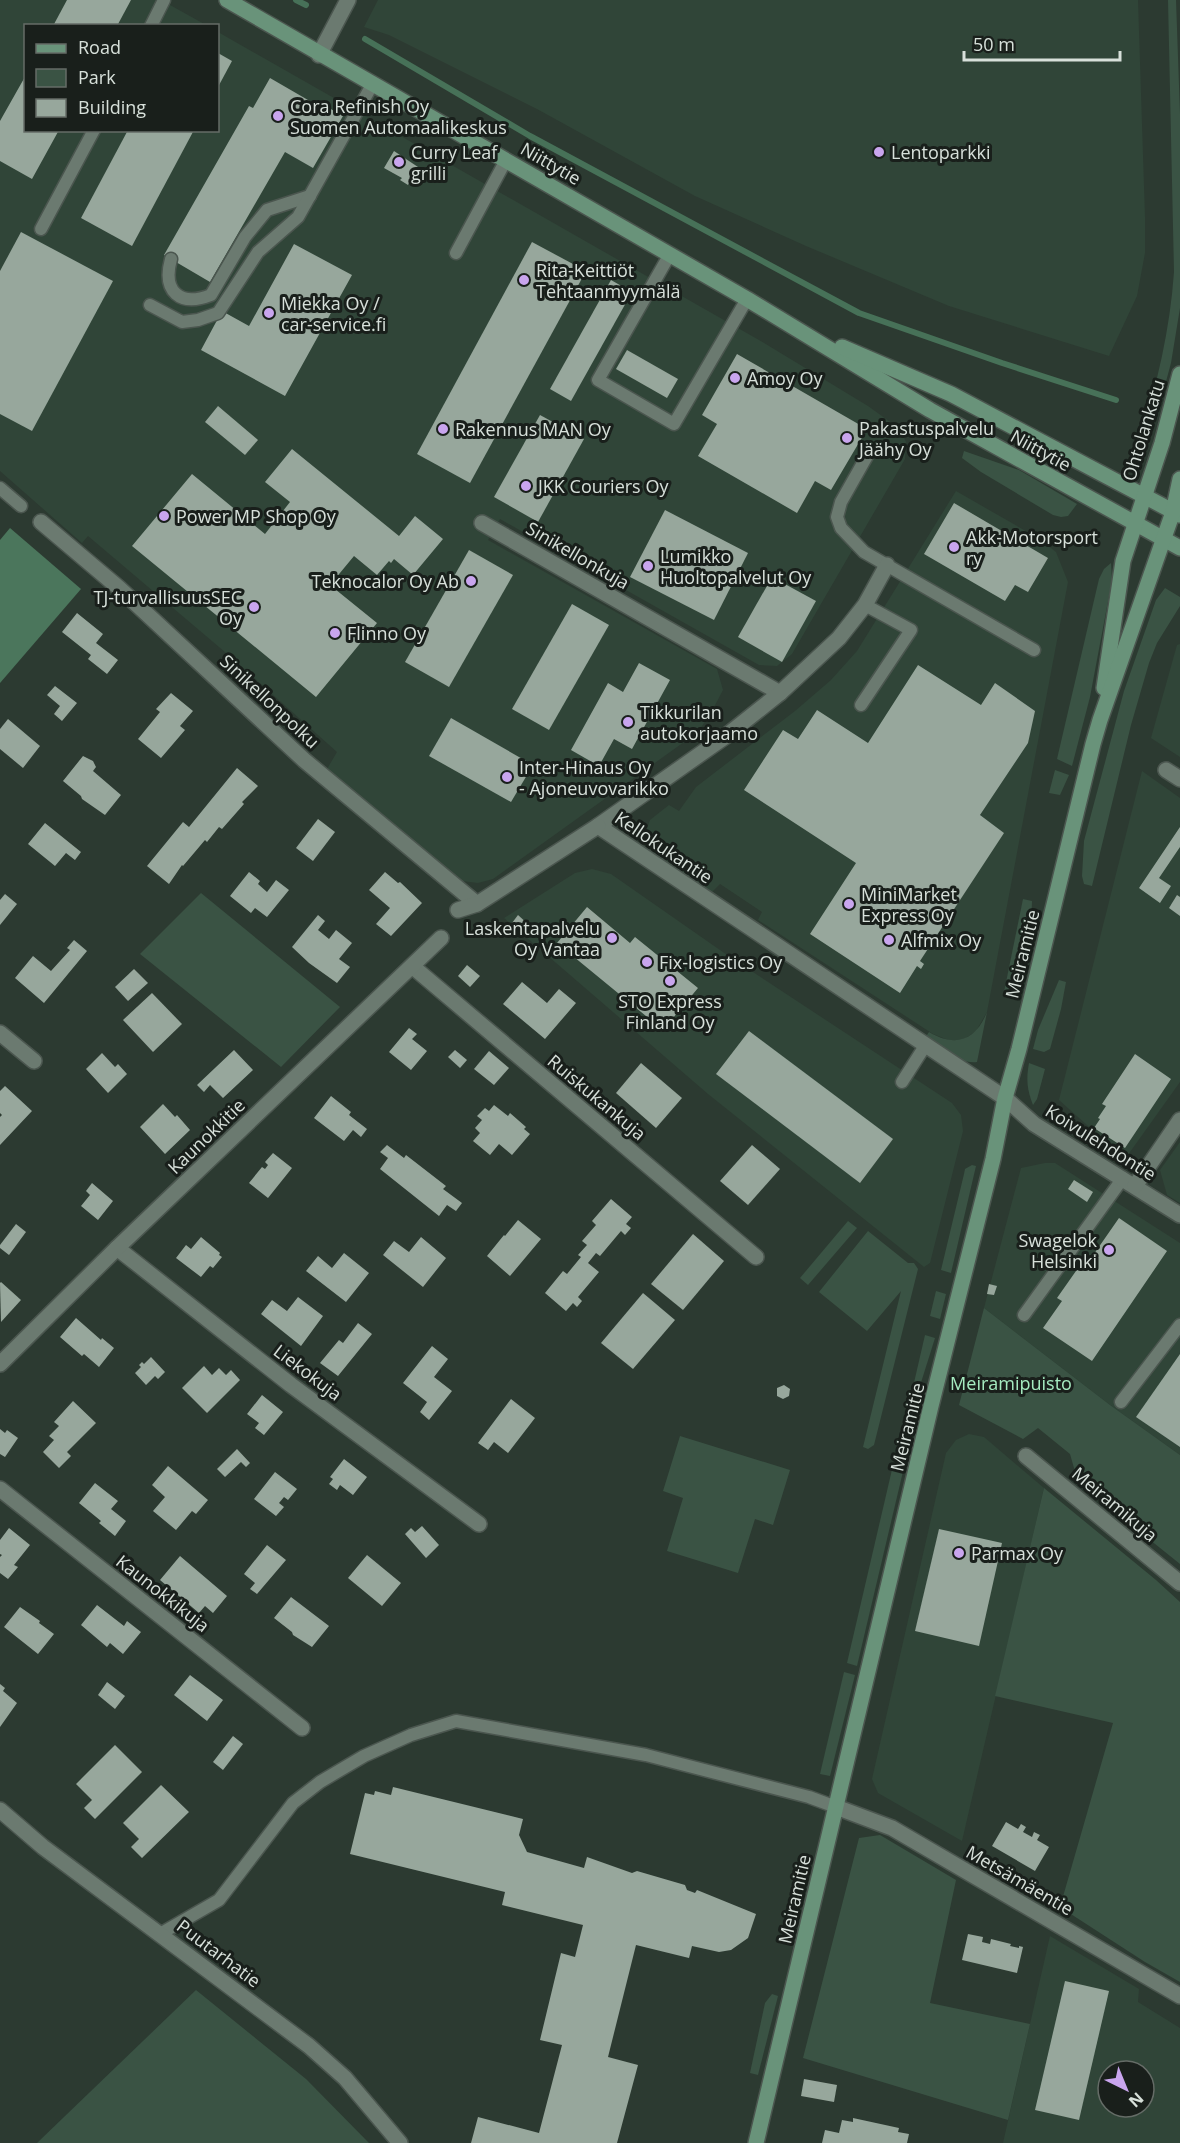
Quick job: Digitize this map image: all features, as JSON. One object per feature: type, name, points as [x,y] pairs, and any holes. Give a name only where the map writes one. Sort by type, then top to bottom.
[{"type":"main road","name":"Niittytie","points":[[226,0],[670,254],[930,410],[1180,548]]},
{"type":"main road","name":"Niittytie","points":[[793,326],[951,394],[1176,514]]},
{"type":"main road","name":"Ohtolankatu","points":[[1143,497],[1162,443],[1180,374]]},
{"type":"main road","points":[[1176,514],[1180,479]]},
{"type":"main road","name":"Meiramitie","points":[[1100,720],[1123,561],[1143,497]]},
{"type":"main road","name":"Meiramitie","points":[[756,2143],[993,1159],[1005,1098],[1100,720],[1163,540],[1176,514]]},
{"type":"street","points":[[319,55],[348,0]]},
{"type":"street","name":"Sinikellonpolku","points":[[41,522],[118,588],[304,760],[477,904]]},
{"type":"street","name":"Sinikellonkuja","points":[[482,523],[780,693]]},
{"type":"street","name":"Kellokukantie","points":[[886,566],[865,605],[839,638],[780,693],[726,736],[598,826],[1005,1098]]},
{"type":"street","points":[[1166,770],[1180,779]]},
{"type":"street","points":[[458,910],[477,904],[598,826]]},
{"type":"street","name":"Kaunokkitie","points":[[0,1364],[117,1248],[441,938]]},
{"type":"street","name":"Ruiskukankuja","points":[[412,966],[756,1257]]},
{"type":"street","points":[[0,1033],[34,1061]]},
{"type":"street","name":"Koivulehdontie","points":[[1005,1098],[1034,1124],[1180,1215]]},
{"type":"street","points":[[1129,1182],[1180,1120]]},
{"type":"street","name":"Liekokuja","points":[[117,1248],[291,1385],[479,1524]]},
{"type":"street","name":"Meiramikuja","points":[[1026,1456],[1180,1583]]},
{"type":"street","name":"Kaunokkikuja","points":[[0,1489],[302,1728]]},
{"type":"street","name":"Metsämäentie","points":[[836,1807],[892,1828],[1180,1996]]},
{"type":"street","name":"Puutarhatie","points":[[0,1810],[44,1847],[309,2046],[345,2078],[400,2143]]},
{"type":"lane","points":[[152,24],[164,0]]},
{"type":"lane","points":[[150,305],[182,322],[198,320],[218,313],[258,252],[298,217],[372,85]]},
{"type":"lane","points":[[41,229],[93,132]]},
{"type":"lane","points":[[456,253],[506,160]]},
{"type":"lane","points":[[171,260],[167,272],[174,292],[184,299],[194,301],[211,295],[257,220],[267,210],[310,196]]},
{"type":"lane","points":[[670,254],[598,380],[674,424],[747,299]]},
{"type":"lane","points":[[867,456],[841,502],[837,517],[841,528],[864,552],[886,566],[1034,650]]},
{"type":"lane","points":[[0,488],[21,506]]},
{"type":"lane","points":[[861,705],[911,630],[865,605]]},
{"type":"lane","points":[[902,1082],[925,1046]]},
{"type":"lane","points":[[1024,1315],[1129,1182]]},
{"type":"lane","points":[[1121,1402],[1180,1325]]},
{"type":"lane","points":[[160,1934],[219,1900],[293,1803],[320,1782],[364,1756],[411,1735],[456,1721],[646,1755],[788,1791],[836,1807]]},
{"type":"shaded area","points":[[0,0],[161,0],[204,24],[24,24],[24,132],[219,132],[219,33],[759,340],[868,406],[900,429],[906,442],[905,459],[792,654],[777,666],[759,665],[500,519],[488,540],[717,669],[723,690],[698,732],[493,879],[478,883],[462,881],[450,873],[327,769],[337,752],[232,658],[88,536],[82,543],[0,471]]},
{"type":"shaded area","name":"Lentoparkki","points":[[378,0],[1138,0],[1145,253],[1137,296],[1109,356],[949,306],[695,196],[537,109],[389,35],[364,27]]},
{"type":"shaded area","points":[[956,491],[1038,538],[1056,552],[1068,582],[987,1012],[976,1031],[962,1040],[948,1040],[933,1034],[758,920],[762,912],[720,884],[711,893],[671,867],[652,851],[646,831],[650,820],[669,805],[679,811],[696,787],[795,711],[831,680],[857,651]]},
{"type":"shaded area","points":[[1180,644],[1180,757],[1151,738],[1177,645]]},
{"type":"shaded area","points":[[1142,771],[1180,798],[1180,1082],[1125,1159],[1059,1100]]},
{"type":"shaded area","points":[[592,869],[611,874],[730,957],[952,1103],[961,1115],[963,1131],[930,1263],[924,1267],[708,1094],[504,918],[575,873]]},
{"type":"shaded area","points":[[1180,1142],[1180,1203],[1167,1195],[1160,1170]]},
{"type":"shaded area","points":[[1055,1163],[1180,1243],[1180,1455],[1110,1405],[984,1308],[1021,1168]]},
{"type":"shaded area","points":[[969,1434],[984,1437],[1044,1488],[962,1841],[878,1793],[872,1779],[946,1453],[956,1440]]},
{"type":"shaded area","points":[[1050,1936],[1139,1989],[1138,2002],[1180,2028],[1180,2143],[1003,2143]]},
{"type":"green space","points":[[1168,0],[1176,0],[1180,114],[1180,308],[1171,363],[1154,426],[1145,444],[1141,443],[1140,439],[1162,357],[1174,272]]},
{"type":"green space","points":[[964,451],[1019,470],[1077,504],[1068,516],[1053,515],[981,472],[962,458]]},
{"type":"green space","points":[[10,528],[81,589],[0,683],[0,540]]},
{"type":"green space","points":[[1111,563],[1112,580],[1090,697],[1072,766],[1057,759],[1099,579],[1104,569]]},
{"type":"green space","points":[[1165,588],[1180,597],[1180,606],[1157,643],[1149,663],[1131,725],[1092,886],[1084,884],[1082,876],[1084,841],[1124,691],[1156,600]]},
{"type":"green space","points":[[1055,770],[1069,775],[1060,795],[1049,793]]},
{"type":"green space","points":[[201,893],[340,1007],[281,1067],[140,954]]},
{"type":"green space","points":[[1023,899],[1032,901],[1028,951],[1019,1001],[1003,997]]},
{"type":"green space","points":[[1059,980],[1066,982],[1050,1049],[1044,1052],[1033,1049],[1038,1030]]},
{"type":"green space","points":[[987,1012],[977,1062],[956,1058],[925,1038],[929,1032],[948,1040],[964,1038],[977,1029]]},
{"type":"green space","points":[[1029,1063],[1045,1069],[1037,1099],[1033,1105],[1028,1084]]},
{"type":"green space","points":[[972,1165],[976,1166],[951,1273],[941,1270],[965,1169]]},
{"type":"green space","points":[[848,1221],[857,1228],[808,1285],[800,1278]]},
{"type":"green space","points":[[868,1231],[908,1263],[914,1263],[918,1269],[874,1445],[868,1449],[863,1447],[901,1291],[867,1331],[819,1292]]},
{"type":"green space","points":[[936,1291],[946,1294],[940,1319],[930,1316]]},
{"type":"green space","name":"Meiramipuisto","points":[[984,1308],[1110,1405],[1180,1455],[1180,1564],[1078,1482],[1070,1454],[1038,1428],[1023,1439],[959,1405]]},
{"type":"green space","points":[[925,1335],[935,1338],[919,1389],[913,1387]]},
{"type":"green space","points":[[905,1415],[912,1417],[907,1453],[896,1451]]},
{"type":"green space","points":[[680,1436],[790,1470],[773,1525],[755,1519],[738,1573],[667,1551],[683,1498],[663,1491]]},
{"type":"green space","points":[[894,1461],[905,1463],[857,1666],[847,1663]]},
{"type":"green space","points":[[1044,1488],[1180,1602],[1180,1982],[1060,1907],[1113,1723],[995,1696]]},
{"type":"green space","points":[[844,1672],[855,1675],[830,1776],[820,1774]]},
{"type":"green space","points":[[880,1835],[956,1880],[930,2003],[1030,2024],[1008,2120],[803,2058],[859,1838]]},
{"type":"green space","points":[[196,1990],[306,2079],[369,2143],[37,2143]]},
{"type":"green space","points":[[772,1994],[778,1996],[758,2075],[750,2073],[765,2003]]},
{"type":"building","points":[[67,0],[131,0],[118,24],[54,24]]},
{"type":"building","points":[[219,54],[232,61],[219,85]]},
{"type":"building","points":[[270,78],[327,111],[329,108],[343,116],[313,168],[285,152],[210,282],[164,255],[249,106],[253,108]]},
{"type":"building","points":[[24,79],[24,132],[58,132],[32,179],[0,161],[0,121]]},
{"type":"building","points":[[127,132],[193,132],[132,246],[81,218]]},
{"type":"building","points":[[394,151],[418,167],[408,185],[400,180],[402,178],[384,168]]},
{"type":"building","points":[[21,232],[113,281],[32,431],[0,414],[0,271]]},
{"type":"building","points":[[532,242],[586,271],[470,483],[417,454]]},
{"type":"building","points":[[294,244],[352,275],[285,396],[201,350],[222,311],[249,326]]},
{"type":"building","points":[[611,280],[632,292],[571,401],[550,389]]},
{"type":"building","points":[[627,350],[678,379],[667,398],[616,369]]},
{"type":"building","points":[[737,354],[867,429],[831,490],[815,481],[797,513],[698,456],[717,424],[702,415]]},
{"type":"building","points":[[218,406],[258,440],[245,455],[205,422]]},
{"type":"building","points":[[540,415],[584,439],[538,522],[494,497]]},
{"type":"building","points":[[292,449],[399,536],[415,516],[443,539],[413,575],[394,559],[391,563],[389,561],[377,575],[354,556],[330,585],[377,623],[316,697],[132,546],[192,474],[265,534],[290,502],[265,482]]},
{"type":"building","points":[[954,503],[1048,558],[1028,592],[1015,585],[1005,601],[924,554]]},
{"type":"building","points":[[665,510],[748,553],[714,620],[630,577]]},
{"type":"building","points":[[469,550],[513,575],[449,687],[405,662]]},
{"type":"building","points":[[772,577],[816,601],[782,662],[738,637]]},
{"type":"building","points":[[572,604],[609,625],[549,730],[512,709]]},
{"type":"building","points":[[77,613],[103,634],[96,643],[118,660],[107,674],[88,659],[91,655],[62,632]]},
{"type":"building","points":[[639,663],[670,680],[632,749],[614,739],[599,766],[571,750],[608,683],[623,692]]},
{"type":"building","points":[[918,665],[981,705],[995,683],[1035,711],[1028,743],[980,815],[1004,833],[920,961],[924,964],[921,969],[917,966],[900,993],[810,934],[856,863],[744,790],[783,730],[798,739],[817,710],[868,743]]},
{"type":"building","points":[[55,686],[77,703],[62,721],[54,714],[60,706],[47,695]]},
{"type":"building","points":[[171,693],[193,711],[180,726],[185,730],[161,758],[138,739],[160,712],[156,709]]},
{"type":"building","points":[[451,718],[533,765],[511,802],[429,756]]},
{"type":"building","points":[[8,719],[40,746],[23,768],[0,749],[0,729]]},
{"type":"building","points":[[83,756],[93,761],[96,767],[93,771],[121,795],[105,815],[82,799],[63,781]]},
{"type":"building","points":[[237,768],[258,786],[242,802],[244,804],[222,829],[219,827],[207,842],[205,840],[182,865],[169,884],[147,866],[183,822],[189,827]]},
{"type":"building","points":[[318,819],[335,832],[313,861],[296,848]]},
{"type":"building","points":[[45,823],[81,852],[75,860],[66,853],[55,866],[28,844]]},
{"type":"building","points":[[1180,827],[1180,847],[1159,878],[1171,886],[1160,903],[1139,888]]},
{"type":"building","points":[[249,872],[260,881],[258,884],[267,892],[276,880],[289,890],[267,917],[255,908],[251,913],[230,896]]},
{"type":"building","points":[[385,872],[398,883],[400,882],[422,903],[391,936],[376,924],[390,908],[369,890]]},
{"type":"building","points":[[5,894],[17,904],[0,925],[0,900]]},
{"type":"building","points":[[1177,895],[1180,897],[1180,916],[1169,908]]},
{"type":"building","points":[[587,907],[630,943],[635,937],[698,988],[663,1030],[557,943]]},
{"type":"building","points":[[318,915],[325,921],[318,930],[329,939],[336,930],[352,943],[339,959],[350,967],[337,983],[309,963],[292,947]]},
{"type":"building","points":[[518,915],[529,925],[522,932],[512,923]]},
{"type":"building","points":[[74,940],[87,951],[44,1003],[15,978],[33,956],[51,971],[70,950],[67,948]]},
{"type":"building","points":[[467,965],[480,976],[470,987],[458,976]]},
{"type":"building","points":[[134,969],[148,983],[128,1001],[115,987]]},
{"type":"building","points":[[522,982],[547,1003],[559,989],[576,1003],[545,1039],[503,1004]]},
{"type":"building","points":[[152,993],[182,1024],[153,1052],[123,1020]]},
{"type":"building","points":[[409,1028],[417,1034],[412,1039],[427,1051],[411,1070],[389,1052]]},
{"type":"building","points":[[749,1031],[893,1139],[860,1183],[716,1074]]},
{"type":"building","points":[[234,1050],[253,1070],[223,1098],[210,1085],[204,1092],[197,1085]]},
{"type":"building","points":[[455,1050],[467,1060],[460,1068],[448,1057]]},
{"type":"building","points":[[489,1051],[509,1068],[494,1085],[474,1069]]},
{"type":"building","points":[[102,1053],[115,1067],[118,1064],[127,1074],[108,1093],[86,1069]]},
{"type":"building","points":[[1135,1054],[1171,1079],[1125,1148],[1094,1128],[1106,1106],[1102,1104]]},
{"type":"building","points":[[641,1063],[682,1098],[656,1128],[616,1093]]},
{"type":"building","points":[[5,1086],[32,1111],[0,1145],[0,1117],[2,1115],[0,1113],[0,1091]]},
{"type":"building","points":[[331,1096],[351,1112],[349,1115],[367,1129],[361,1137],[353,1130],[344,1141],[314,1118]]},
{"type":"building","points":[[163,1104],[190,1130],[165,1154],[140,1127]]},
{"type":"building","points":[[494,1105],[508,1116],[510,1113],[526,1127],[524,1129],[530,1134],[512,1155],[499,1144],[490,1155],[473,1141],[480,1133],[475,1128],[482,1120],[477,1116],[485,1108],[489,1111]]},
{"type":"building","points":[[387,1145],[404,1158],[406,1155],[446,1186],[443,1189],[462,1203],[456,1211],[447,1205],[439,1216],[380,1169],[388,1158],[380,1152]]},
{"type":"building","points":[[752,1145],[780,1169],[748,1205],[720,1181]]},
{"type":"building","points":[[273,1153],[292,1168],[268,1198],[249,1183],[262,1167],[265,1169],[268,1165],[265,1162]]},
{"type":"building","points":[[1074,1180],[1093,1192],[1087,1202],[1068,1189]]},
{"type":"building","points":[[92,1183],[113,1201],[98,1220],[81,1206],[90,1195],[86,1191]]},
{"type":"building","points":[[611,1199],[632,1217],[626,1224],[631,1228],[625,1235],[621,1231],[600,1256],[596,1253],[588,1263],[599,1272],[578,1297],[582,1301],[577,1307],[573,1303],[566,1311],[545,1293],[563,1271],[567,1274],[581,1257],[578,1255],[587,1245],[582,1241],[596,1225],[592,1221]]},
{"type":"building","points":[[1119,1218],[1167,1251],[1092,1361],[1043,1328],[1062,1301],[1057,1298],[1083,1261],[1087,1264]]},
{"type":"building","points":[[518,1220],[541,1239],[510,1276],[487,1256]]},
{"type":"building","points":[[16,1224],[26,1232],[9,1255],[0,1248],[0,1245]]},
{"type":"building","points":[[693,1234],[724,1261],[683,1310],[651,1284]]},
{"type":"building","points":[[201,1237],[222,1257],[201,1277],[176,1258],[186,1245],[191,1249]]},
{"type":"building","points":[[421,1237],[446,1258],[423,1287],[383,1255],[394,1241],[409,1252]]},
{"type":"building","points":[[344,1253],[369,1273],[346,1302],[306,1271],[318,1256],[332,1268]]},
{"type":"building","points":[[0,1283],[21,1300],[1,1322]]},
{"type":"building","points":[[989,1284],[997,1286],[994,1295],[987,1294]]},
{"type":"building","points":[[643,1293],[675,1320],[633,1369],[601,1343]]},
{"type":"building","points":[[298,1297],[323,1316],[301,1346],[261,1314],[272,1300],[287,1311]]},
{"type":"building","points":[[76,1318],[114,1348],[99,1367],[60,1337]]},
{"type":"building","points":[[358,1323],[372,1334],[338,1376],[320,1363],[339,1340],[343,1343]]},
{"type":"building","points":[[432,1346],[448,1359],[434,1377],[452,1391],[429,1420],[420,1412],[427,1402],[403,1383]]},
{"type":"building","points":[[1180,1354],[1180,1447],[1136,1417]]},
{"type":"building","points":[[151,1357],[165,1372],[158,1379],[155,1376],[146,1385],[135,1373],[141,1367],[139,1365],[142,1362],[144,1364]]},
{"type":"building","points":[[204,1366],[212,1375],[219,1368],[226,1375],[231,1370],[240,1380],[207,1413],[182,1388]]},
{"type":"building","points":[[784,1385],[790,1389],[789,1396],[783,1399],[777,1396],[777,1388]]},
{"type":"building","points":[[262,1395],[283,1412],[264,1435],[255,1428],[259,1423],[247,1414]]},
{"type":"building","points":[[511,1399],[535,1418],[508,1453],[494,1442],[488,1450],[478,1443]]},
{"type":"building","points":[[73,1401],[96,1423],[67,1452],[71,1456],[59,1468],[43,1452],[54,1440],[49,1436],[59,1426],[54,1422]]},
{"type":"building","points":[[0,1429],[5,1433],[7,1430],[18,1438],[5,1457],[0,1454]]},
{"type":"building","points":[[237,1449],[250,1463],[246,1467],[241,1462],[225,1477],[217,1469]]},
{"type":"building","points":[[344,1459],[367,1477],[353,1495],[340,1485],[337,1490],[329,1484],[333,1479],[330,1477]]},
{"type":"building","points":[[168,1466],[208,1500],[196,1514],[192,1511],[176,1530],[153,1511],[165,1497],[152,1485]]},
{"type":"building","points":[[275,1472],[297,1489],[288,1500],[284,1497],[279,1503],[284,1507],[276,1516],[254,1499]]},
{"type":"building","points":[[95,1483],[118,1501],[111,1509],[126,1521],[115,1536],[79,1503]]},
{"type":"building","points":[[422,1526],[439,1545],[426,1558],[405,1534],[411,1528],[415,1532]]},
{"type":"building","points":[[9,1528],[30,1545],[14,1565],[18,1567],[8,1579],[0,1573],[2,1555],[0,1554],[0,1540]]},
{"type":"building","points":[[939,1529],[1002,1543],[979,1646],[915,1631]]},
{"type":"building","points":[[267,1545],[286,1560],[257,1594],[250,1589],[255,1583],[244,1574]]},
{"type":"building","points":[[367,1555],[401,1583],[382,1606],[348,1578]]},
{"type":"building","points":[[180,1556],[227,1596],[213,1613],[205,1606],[199,1613],[160,1580]]},
{"type":"building","points":[[291,1597],[329,1626],[312,1647],[293,1635],[274,1618]]},
{"type":"building","points":[[97,1605],[124,1626],[127,1621],[141,1632],[123,1654],[110,1643],[107,1647],[81,1625]]},
{"type":"building","points":[[20,1607],[54,1634],[38,1654],[4,1627]]},
{"type":"building","points":[[190,1675],[223,1700],[207,1721],[174,1695]]},
{"type":"building","points":[[107,1682],[125,1696],[115,1709],[98,1695]]},
{"type":"building","points":[[0,1684],[5,1688],[3,1691],[17,1703],[0,1727]]},
{"type":"building","points":[[233,1736],[243,1744],[223,1770],[213,1762]]},
{"type":"building","points":[[115,1745],[142,1772],[95,1819],[84,1808],[92,1800],[76,1784]]},
{"type":"building","points":[[161,1785],[189,1812],[142,1858],[131,1847],[139,1839],[123,1823]]},
{"type":"building","points":[[393,1787],[523,1819],[519,1835],[527,1852],[584,1868],[587,1857],[632,1873],[637,1871],[685,1885],[687,1890],[695,1893],[697,1890],[756,1914],[748,1938],[731,1950],[719,1952],[692,1946],[689,1958],[636,1945],[608,2057],[638,2065],[617,2143],[471,2143],[478,2117],[539,2133],[562,2045],[540,2040],[561,1953],[575,1957],[583,1925],[502,1905],[505,1892],[350,1854],[365,1793],[374,1795],[375,1791],[391,1795]]},
{"type":"building","points":[[1006,1822],[1018,1829],[1021,1824],[1026,1827],[1023,1832],[1032,1837],[1034,1832],[1040,1835],[1037,1840],[1049,1847],[1035,1871],[992,1846]]},
{"type":"building","points":[[968,1934],[983,1937],[982,1942],[990,1944],[991,1939],[1011,1944],[1010,1946],[1023,1947],[1017,1973],[962,1960]]},
{"type":"building","points":[[1065,1981],[1109,1991],[1079,2120],[1035,2110]]},
{"type":"building","points":[[804,2079],[837,2085],[834,2102],[801,2096]]},
{"type":"building","points":[[853,2118],[899,2128],[898,2132],[909,2134],[907,2143],[822,2143],[825,2130],[839,2133],[842,2120],[853,2122]]},
{"type":"waterway","points":[[296,0],[306,5]]},
{"type":"waterway","points":[[365,39],[530,136],[859,313],[1116,400]]},
{"type":"place","name":"Cora Refinish Oy Suomen Automaalikeskus","points":[[278,116]]},
{"type":"place","name":"Lentoparkki","points":[[879,152]]},
{"type":"place","name":"Curry Leaf grilli","points":[[399,162]]},
{"type":"place","name":"Rita-Keittiöt Tehtaanmyymälä","points":[[524,280]]},
{"type":"place","name":"Miekka Oy / car-service.fi","points":[[269,313]]},
{"type":"place","name":"Amoy Oy","points":[[735,378]]},
{"type":"place","name":"Rakennus MAN Oy","points":[[443,429]]},
{"type":"place","name":"Pakastuspalvelu Jäähy Oy","points":[[847,438]]},
{"type":"place","name":"JKK Couriers Oy","points":[[526,486]]},
{"type":"place","name":"Power MP Shop Oy","points":[[164,516]]},
{"type":"place","name":"Akk-Motorsport ry","points":[[954,547]]},
{"type":"place","name":"Lumikko Huoltopalvelut Oy","points":[[648,566]]},
{"type":"place","name":"Teknocalor Oy Ab","points":[[471,581]]},
{"type":"place","name":"TJ-turvallisuusSEC Oy","points":[[254,607]]},
{"type":"place","name":"Flinno Oy","points":[[335,633]]},
{"type":"place","name":"Tikkurilan autokorjaamo","points":[[628,722]]},
{"type":"place","name":"Inter-Hinaus Oy - Ajoneuvovarikko","points":[[507,777]]},
{"type":"place","name":"MiniMarket Express Oy","points":[[849,904]]},
{"type":"place","name":"Laskentapalvelu Oy Vantaa","points":[[612,938]]},
{"type":"place","name":"Alfmix Oy","points":[[889,940]]},
{"type":"place","name":"Fix-logistics Oy","points":[[647,962]]},
{"type":"place","name":"STO Express Finland Oy","points":[[670,981]]},
{"type":"place","name":"Swagelok Helsinki","points":[[1109,1250]]},
{"type":"place","name":"Parmax Oy","points":[[959,1553]]}]
